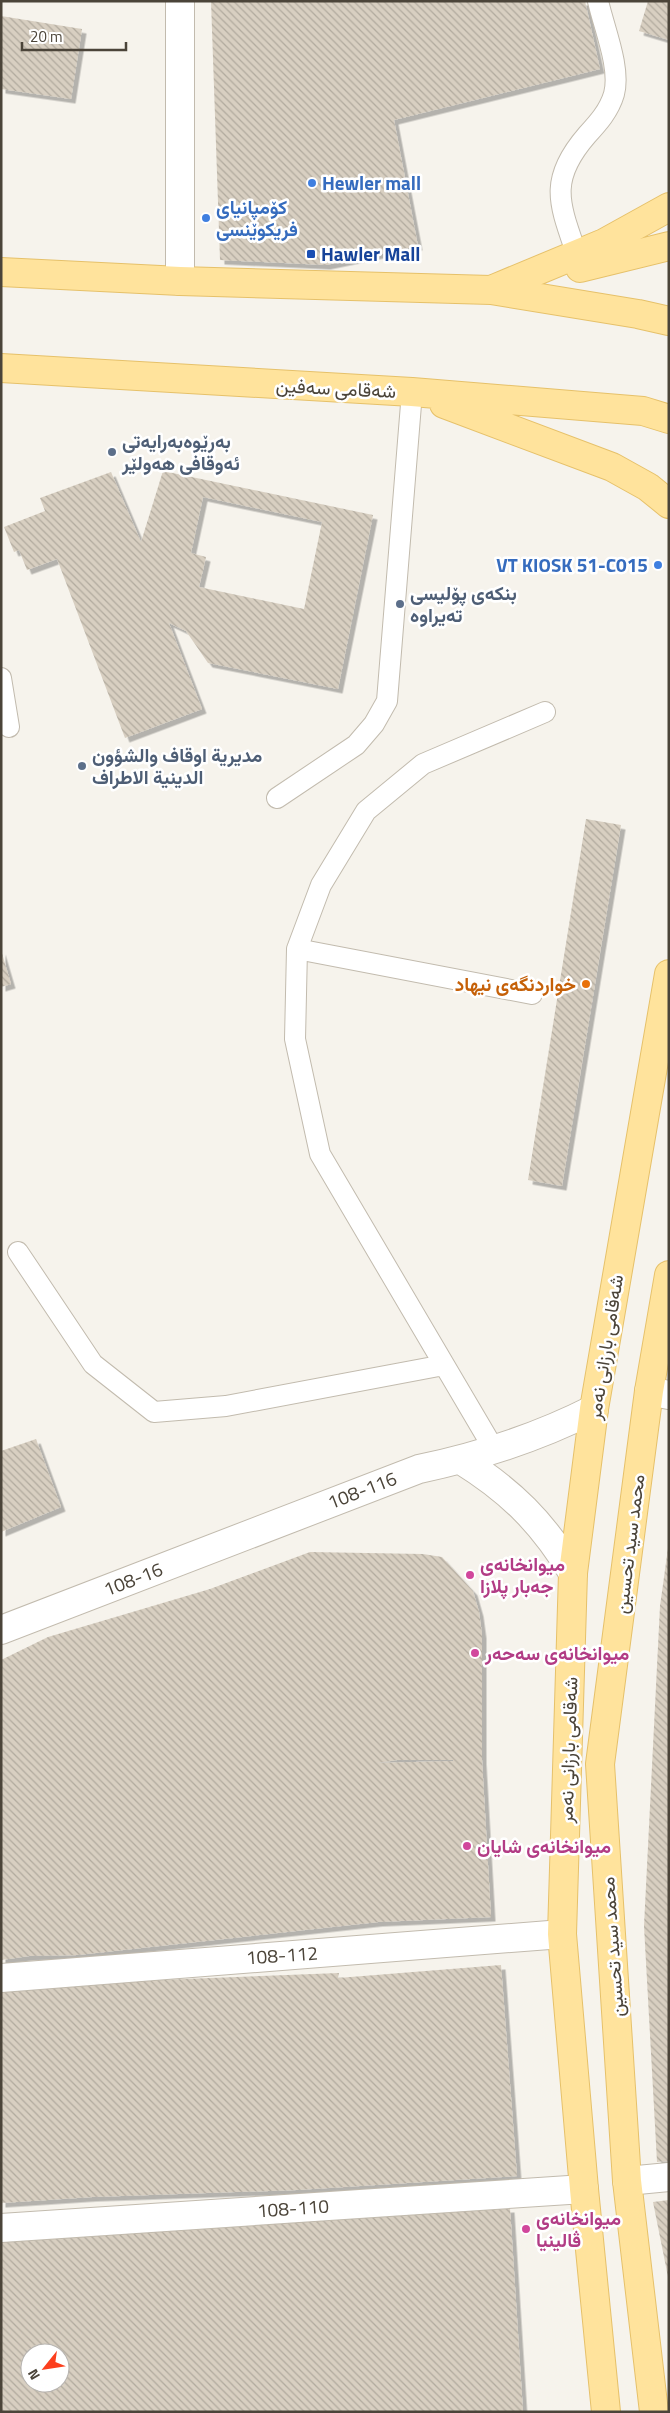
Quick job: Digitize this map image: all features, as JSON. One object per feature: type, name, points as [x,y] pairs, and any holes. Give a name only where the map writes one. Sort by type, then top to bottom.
[{"type":"main road","points":[[491,290],[604,243],[669,207]]},
{"type":"main road","points":[[491,290],[669,246]]},
{"type":"main road","points":[[1,272],[180,281],[491,290],[638,314],[669,321]]},
{"type":"main road","name":"شەقامی سەفین","points":[[1,368],[412,392],[656,409],[669,419]]},
{"type":"main road","points":[[412,392],[612,467],[648,487],[669,504]]},
{"type":"main road","name":"شەقامی بارزانی نەمر","points":[[606,2412],[562,1934],[573,1573],[594,1409],[669,974]]},
{"type":"main road","name":"محمد سید تحسین","points":[[654,2412],[626,2181],[600,1764],[659,1393],[669,1275]]},
{"type":"street","points":[[180,1],[180,281]]},
{"type":"street","name":"108-116","points":[[264,1527],[419,1469],[462,1460],[530,1439],[594,1409]]},
{"type":"street","points":[[462,1460],[510,1493],[530,1513],[554,1541],[573,1573]]},
{"type":"street","name":"108-16","points":[[1,1630],[264,1527]]},
{"type":"street","name":"108-112","points":[[1,1978],[562,1934]]},
{"type":"street","points":[[626,2181],[669,2177]]},
{"type":"street","name":"108-110","points":[[1,2228],[584,2189]]},
{"type":"lane","points":[[577,255],[563,215],[560,178],[572,153],[606,114],[614,94],[616,74],[598,1]]},
{"type":"lane","points":[[277,798],[356,745],[374,724],[387,702],[412,392]]},
{"type":"lane","points":[[1,678],[9,727]]},
{"type":"lane","points":[[495,1451],[320,1154],[296,1039],[297,949],[321,885],[366,811],[423,764],[545,712]]},
{"type":"lane","points":[[297,949],[532,994]]},
{"type":"lane","points":[[18,1252],[93,1364],[154,1412],[226,1406],[444,1365]]},
{"type":"building","name":"Hewler mall","points":[[211,1],[585,1],[600,69],[394,120],[418,246],[326,265],[220,260]]},
{"type":"building","points":[[648,1],[669,1],[669,40],[639,31]]},
{"type":"building","points":[[1,16],[82,29],[71,99],[1,89]]},
{"type":"building","points":[[163,471],[373,515],[338,689],[208,663],[186,631],[169,623],[202,709],[125,738],[57,559],[27,570],[19,550],[14,552],[4,527],[45,511],[40,498],[111,472],[141,542]],"holes":[[[203,497],[322,522],[304,609],[199,587],[206,557],[191,553]]]},
{"type":"building","points":[[586,819],[621,825],[562,1186],[528,1180]]},
{"type":"building","points":[[1,950],[11,984],[1,987]]},
{"type":"building","points":[[36,1439],[61,1507],[1,1532],[1,1451]]},
{"type":"building","points":[[668,1548],[669,2161],[657,2162],[644,1926],[660,1606]]},
{"type":"building","points":[[310,1552],[423,1554],[442,1557],[473,1591],[479,1612],[482,1634],[482,1760],[491,1917],[378,1922],[77,1955],[29,1956],[1,1960],[1,1660],[48,1637],[210,1589]],"holes":[[[397,1760],[453,1761],[377,1763]]]},
{"type":"building","points":[[501,1965],[517,2176],[296,2190],[92,2197],[1,2203],[1,1989],[81,1983],[339,1973],[338,1978]]},
{"type":"building","points":[[669,2200],[669,2277],[668,2277],[653,2202]]},
{"type":"building","points":[[510,2208],[523,2412],[1,2412],[1,2240]]},
{"type":"place","name":"Hewler mall","points":[[312,183]]},
{"type":"place","name":"کۆمپانیای فریکوێنسی","points":[[206,218]]},
{"type":"place","name":"Hawler Mall","points":[[311,254]]},
{"type":"place","name":"بەڕێوەبەرایەتی ئەوقافی هەولێر","points":[[112,452]]},
{"type":"place","name":"VT KIOSK 51-C015","points":[[658,565]]},
{"type":"place","name":"بنکەی پۆلیسی تەیراوە","points":[[400,604]]},
{"type":"place","name":"مديرية اوقاف والشؤون الدينية الاطراف","points":[[82,766]]},
{"type":"place","name":"خواردنگەی نیھاد","points":[[586,984]]},
{"type":"place","name":"میوانخانەی جەبار پلازا","points":[[470,1575]]},
{"type":"place","name":"میوانخانەی سەحەر","points":[[475,1653]]},
{"type":"place","name":"میوانخانەی شایان","points":[[467,1846]]},
{"type":"place","name":"میوانخانەی ڤالینیا","points":[[526,2229]]}]
